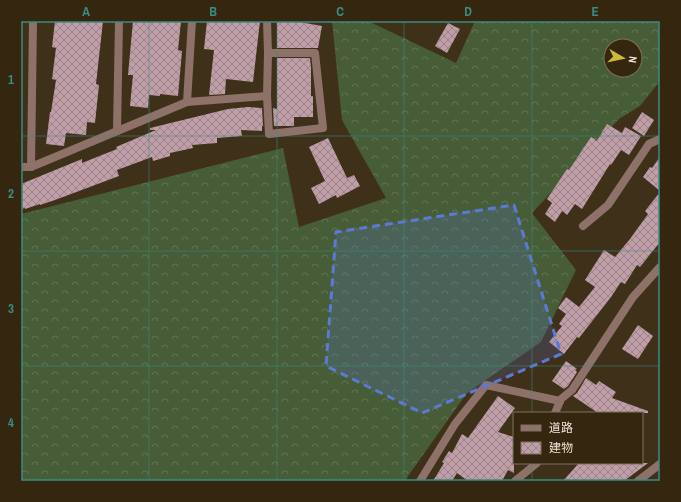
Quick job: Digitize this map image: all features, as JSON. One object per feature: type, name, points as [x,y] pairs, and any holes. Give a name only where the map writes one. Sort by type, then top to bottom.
[{"type":"street","points":[[31,167],[33,21]]},
{"type":"street","points":[[117,131],[119,21]]},
{"type":"street","points":[[187,102],[192,21]]},
{"type":"street","points":[[267,21],[267,96],[269,134],[322,128],[315,53],[268,53]]},
{"type":"street","points":[[21,166],[31,167],[187,102],[267,96]]},
{"type":"street","points":[[583,226],[608,205],[649,144],[660,139]]},
{"type":"street","points":[[556,412],[560,399],[572,390],[633,297],[660,267]]},
{"type":"street","points":[[420,481],[455,424],[486,385],[560,401]]},
{"type":"street","points":[[515,481],[536,464]]},
{"type":"street","points":[[638,481],[660,464]]},
{"type":"highlighted area","points":[[514,205],[561,354],[422,413],[326,366],[336,232]]},
{"type":"green space","points":[[332,21],[368,21],[456,63],[475,21],[660,21],[660,81],[640,106],[619,119],[532,213],[576,270],[541,342],[467,393],[408,476],[406,481],[21,481],[21,214],[283,148],[299,227],[386,198],[342,120]]},
{"type":"building","points":[[55,21],[103,21],[96,84],[99,85],[95,123],[87,122],[86,135],[66,133],[64,146],[46,144],[56,80],[52,79],[56,48],[52,47]]},
{"type":"building","points":[[133,21],[181,21],[178,50],[182,51],[178,96],[160,94],[160,96],[149,95],[148,108],[130,106],[133,75],[128,75]]},
{"type":"building","points":[[207,21],[260,21],[253,82],[226,79],[225,94],[209,95],[214,50],[204,49]]},
{"type":"building","points":[[277,21],[294,21],[322,26],[318,48],[277,48]]},
{"type":"building","points":[[448,23],[460,29],[447,53],[435,46]]},
{"type":"building","points":[[277,58],[310,58],[313,117],[294,117],[294,126],[274,126],[273,108],[277,109]]},
{"type":"building","points":[[248,107],[262,108],[262,131],[241,130],[242,136],[217,138],[217,143],[192,145],[193,148],[170,153],[170,156],[153,161],[152,157],[117,170],[119,176],[55,200],[21,209],[21,184],[82,159],[82,163],[117,149],[116,147],[156,130],[150,130],[150,128],[228,109]]},
{"type":"building","points":[[642,112],[654,120],[644,136],[632,128]]},
{"type":"building","points":[[607,124],[622,133],[625,127],[641,136],[629,155],[621,150],[611,165],[610,164],[582,209],[575,204],[567,215],[562,211],[555,222],[545,214],[552,203],[547,199],[591,137],[597,141]]},
{"type":"building","points":[[328,138],[347,178],[354,175],[360,186],[337,198],[336,195],[319,204],[311,188],[325,181],[309,147]]},
{"type":"building","points":[[660,157],[660,191],[643,177]]},
{"type":"building","points":[[660,192],[660,242],[640,267],[637,265],[625,284],[621,282],[579,338],[577,337],[564,354],[549,342],[562,326],[559,324],[566,314],[558,308],[566,297],[579,307],[595,287],[585,280],[604,250],[615,257],[648,214],[645,211]]},
{"type":"building","points":[[638,325],[653,336],[638,359],[622,349]]},
{"type":"building","points":[[566,361],[577,369],[575,370],[577,372],[568,386],[564,389],[552,381]]},
{"type":"building","points":[[586,378],[596,385],[599,381],[616,392],[612,398],[648,411],[648,413],[597,412],[573,396],[577,393]]},
{"type":"building","points":[[498,396],[515,408],[498,432],[513,437],[514,473],[508,470],[502,481],[468,481],[457,473],[452,481],[433,481],[444,463],[442,462],[449,451],[452,453],[462,434],[468,438]]},
{"type":"building","points":[[648,463],[624,481],[563,481],[578,464]]}]
